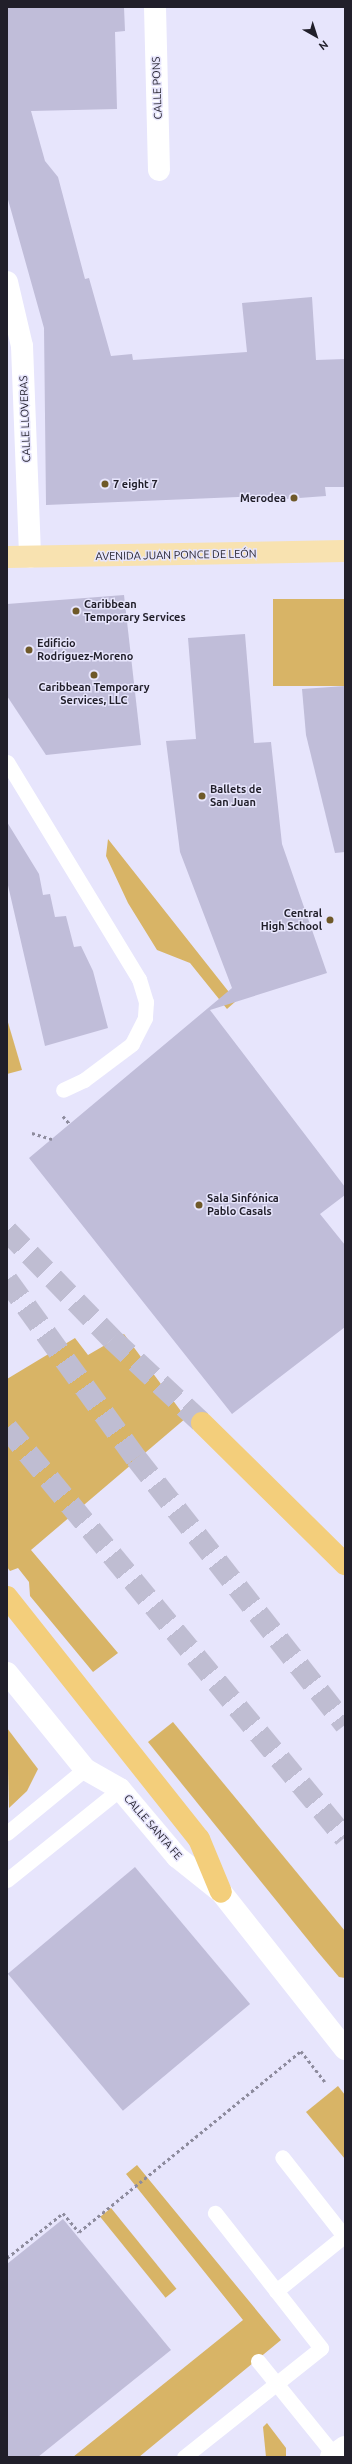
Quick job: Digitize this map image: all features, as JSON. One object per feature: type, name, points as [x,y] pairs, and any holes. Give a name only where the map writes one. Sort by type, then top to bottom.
[{"type":"highway","points":[[202,1423],[345,1564]]},
{"type":"highway","points":[[7,1597],[199,1839],[221,1892]]},
{"type":"main road","name":"AVENIDA JUAN PONCE DE LEÓN","points":[[7,558],[345,551]]},
{"type":"street","name":"CALLE PONS","points":[[155,7],[159,170]]},
{"type":"street","name":"CALLE LLOVERAS","points":[[7,282],[22,346],[30,557]]},
{"type":"street","name":"CALLE SANTA FE","points":[[7,1673],[85,1769],[120,1789],[177,1857],[221,1892],[343,2044]]},
{"type":"lane","points":[[7,762],[139,979],[146,1002],[145,1018],[132,1044],[84,1080],[63,1090]]},
{"type":"lane","points":[[7,1833],[85,1769]]},
{"type":"lane","points":[[7,1880],[120,1789]]},
{"type":"lane","points":[[276,2291],[344,2236],[282,2157]]},
{"type":"lane","points":[[184,2457],[321,2348],[215,2213]]},
{"type":"lane","points":[[258,2361],[336,2453]]},
{"type":"path","points":[[32,1133],[52,1139]]},
{"type":"path","points":[[7,2258],[62,2212],[79,2232],[301,2051],[325,2082]]},
{"type":"shaded area","points":[[273,599],[345,599],[345,686],[273,686]]},
{"type":"shaded area","points":[[108,839],[236,1001],[227,1009],[190,963],[157,950],[128,903],[106,856]]},
{"type":"shaded area","points":[[7,1019],[22,1070],[7,1074]]},
{"type":"shaded area","points":[[124,1334],[186,1418],[31,1550],[118,1653],[93,1672],[30,1596],[29,1582],[18,1568],[10,1571],[7,1567],[7,1379],[75,1338],[88,1355]]},
{"type":"shaded area","points":[[173,1722],[345,1931],[345,1978],[339,1977],[317,1951],[148,1742]]},
{"type":"shaded area","points":[[7,1728],[38,1769],[27,1791],[9,1808]]},
{"type":"shaded area","points":[[338,2086],[345,2095],[345,2159],[306,2112]]},
{"type":"shaded area","points":[[137,2165],[281,2340],[139,2457],[73,2457],[243,2320],[126,2174]]},
{"type":"shaded area","points":[[111,2208],[176,2289],[166,2298],[100,2217]]},
{"type":"shaded area","points":[[267,2423],[286,2448],[286,2457],[266,2457],[263,2427]]},
{"type":"building","points":[[7,7],[124,7],[125,31],[115,32],[117,109],[31,111],[45,161],[58,177],[85,279],[89,278],[111,356],[132,354],[133,360],[247,352],[242,303],[312,297],[316,360],[345,359],[345,487],[325,487],[326,496],[259,501],[259,496],[46,505],[44,328],[7,196]]},
{"type":"building","name":"Caribbean Temporary Services, LLC","points":[[124,595],[141,745],[46,755],[7,696],[7,604]]},
{"type":"building","name":"Sala Sinfónica Pablo Casals","points":[[245,634],[254,743],[271,742],[282,844],[327,973],[210,1010],[345,1187],[345,1195],[320,1214],[345,1245],[345,1327],[232,1414],[29,1158],[232,988],[180,852],[166,741],[196,739],[188,638]]},
{"type":"building","points":[[345,686],[345,852],[335,853],[306,735],[302,689]]},
{"type":"building","points":[[7,822],[39,874],[43,895],[50,894],[55,917],[66,916],[74,947],[81,946],[93,971],[108,1028],[45,1046],[7,881]]},
{"type":"building","points":[[135,1867],[250,2004],[123,2111],[8,1974]]},
{"type":"building","points":[[63,2219],[171,2350],[38,2457],[7,2457],[7,2264]]},
{"type":"tunnel","points":[[7,1231],[112,1339],[202,1423]]},
{"type":"tunnel","points":[[7,1280],[136,1458],[345,1725]]},
{"type":"tunnel","points":[[7,1428],[345,1838]]},
{"type":"place","name":"7 eight 7","points":[[105,484]]},
{"type":"place","name":"Merodea","points":[[294,498]]},
{"type":"place","name":"Caribbean Temporary Services","points":[[76,611]]},
{"type":"place","name":"Edificio Rodríguez-Moreno","points":[[29,650]]},
{"type":"place","name":"Caribbean Temporary Services, LLC","points":[[94,675]]},
{"type":"place","name":"Ballets de San Juan","points":[[202,796]]},
{"type":"place","name":"Central High School","points":[[330,920]]},
{"type":"place","name":"Sala Sinfónica Pablo Casals","points":[[199,1205]]}]
